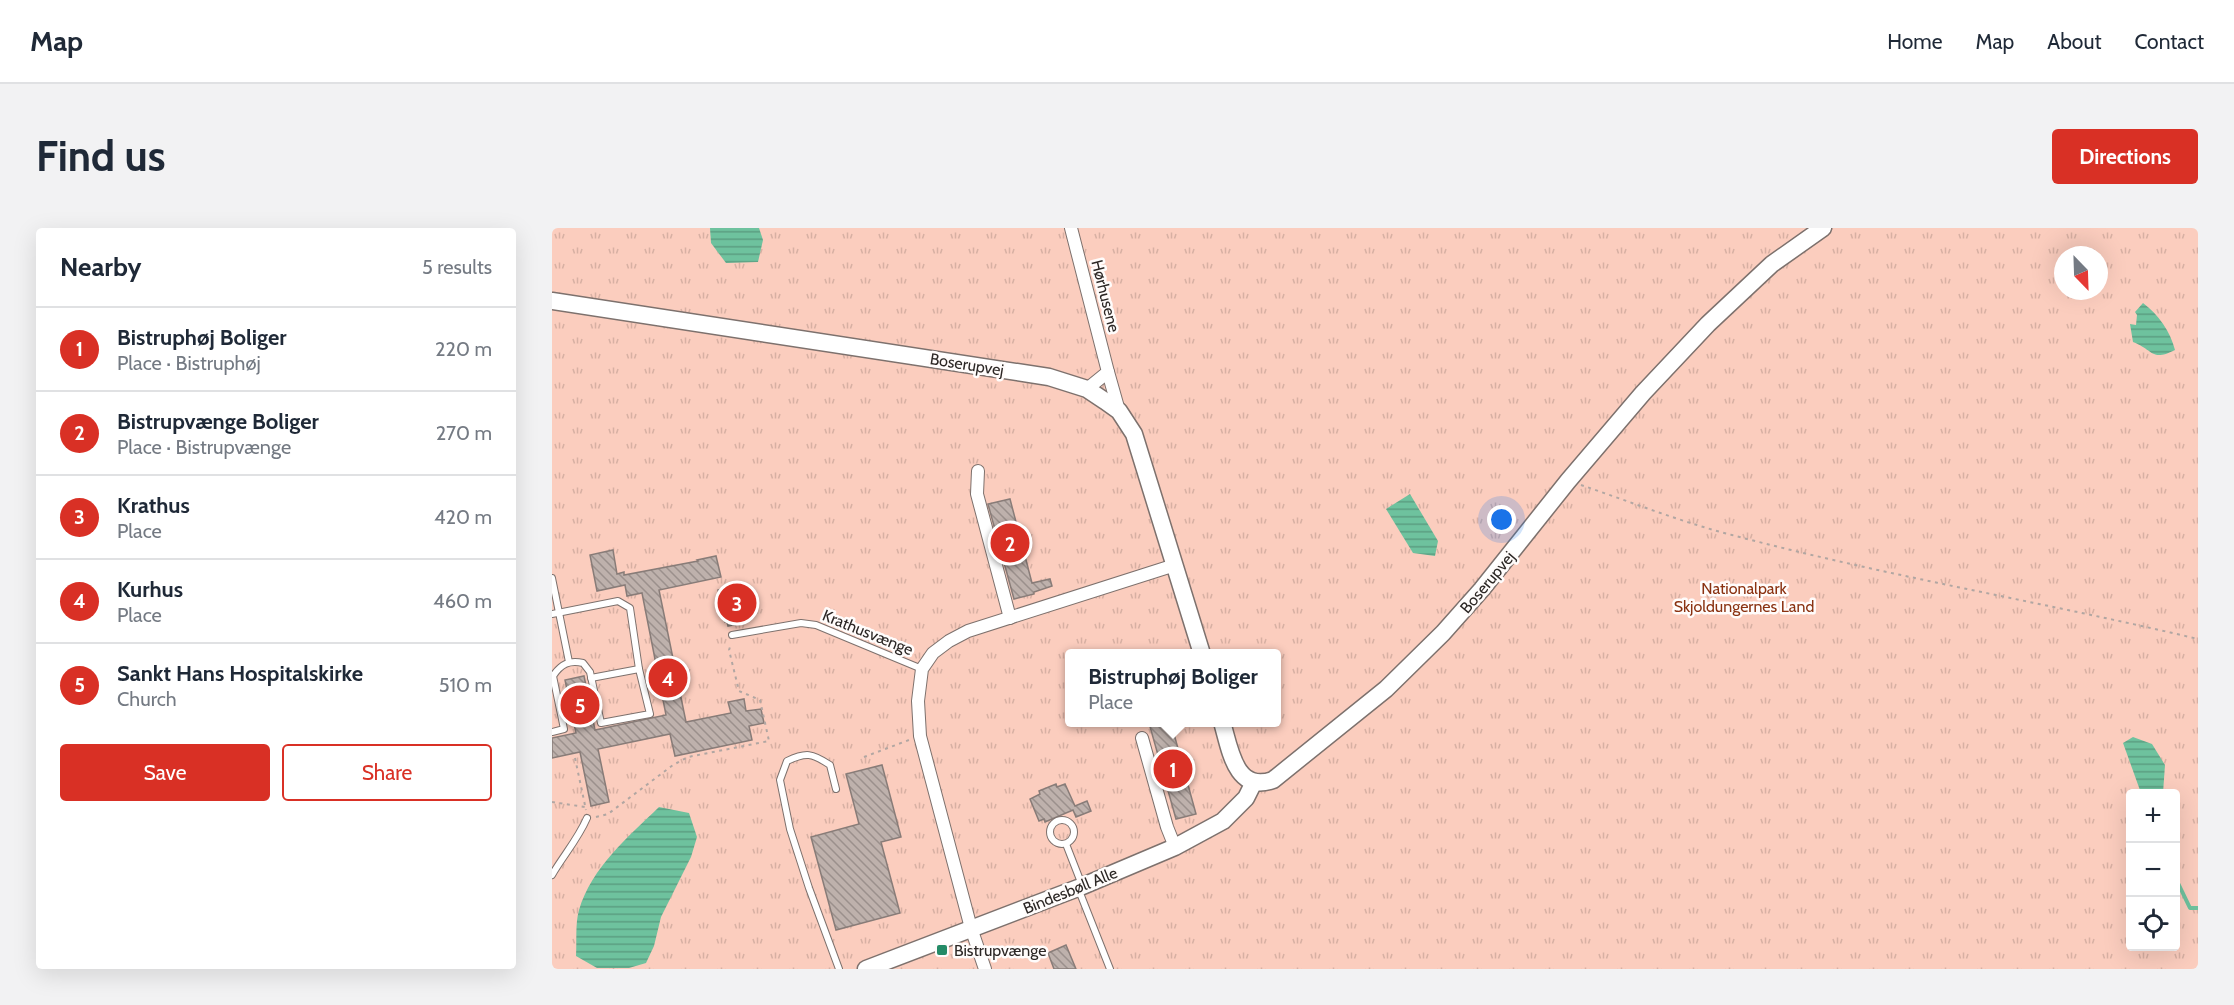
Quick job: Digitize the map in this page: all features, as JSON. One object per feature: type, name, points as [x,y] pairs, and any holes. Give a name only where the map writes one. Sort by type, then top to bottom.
[{"type":"street","name":"Hørhusene","points":[[1071,228],[1119,411]]},
{"type":"street","name":"Boserupvej","points":[[1254,782],[1273,780],[1386,689],[1443,633],[1482,590],[1568,481],[1643,393],[1707,324],[1772,264],[1823,228]]},
{"type":"street","name":"Boserupvej","points":[[552,301],[1049,376],[1087,389],[1119,411],[1134,434],[1201,649]]},
{"type":"street","points":[[1087,389],[1108,372]]},
{"type":"street","points":[[978,471],[977,494],[1010,618]]},
{"type":"street","points":[[985,969],[971,928],[920,736],[918,701],[922,669],[933,653],[949,640],[968,631],[1176,565]]},
{"type":"street","points":[[1223,727],[1234,764],[1242,775],[1254,782]]},
{"type":"street","points":[[1142,738],[1167,827],[1175,847]]},
{"type":"street","name":"Bindesbøll Alle","points":[[866,969],[1080,887],[1175,847],[1223,821],[1246,798],[1254,782]]},
{"type":"lane","points":[[552,578],[556,613],[569,662]]},
{"type":"lane","points":[[552,732],[564,729],[553,676],[560,666],[569,662],[583,663],[591,678],[601,723],[650,714],[639,669],[630,608],[618,601],[556,613]]},
{"type":"lane","name":"Krathusvænge","points":[[732,635],[801,622],[816,625],[922,669]]},
{"type":"lane","points":[[591,678],[639,669]]},
{"type":"lane","points":[[836,789],[830,765],[816,756],[802,754],[787,761],[780,780],[799,859],[839,969]]},
{"type":"lane","points":[[552,875],[582,830],[587,818]]},
{"type":"lane","points":[[1065,820],[1074,828],[1072,841],[1066,844],[1060,845],[1054,842],[1050,836],[1053,824],[1058,821],[1065,820]]},
{"type":"lane","points":[[1066,844],[1110,969]]},
{"type":"path","points":[[1568,481],[1730,535],[1881,572],[2098,615],[2198,639]]},
{"type":"path","points":[[575,758],[587,818],[608,814],[673,765],[688,757],[769,741],[760,700],[739,691],[729,650],[732,635]]},
{"type":"path","points":[[864,757],[920,736]]},
{"type":"path","points":[[552,802],[585,807]]},
{"type":"green space","name":"Nationalpark Skjoldungernes Land","points":[[552,228],[2198,228],[2198,969],[552,969]]},
{"type":"shaded area","points":[[710,228],[759,228],[763,240],[758,262],[726,263],[711,243]]},
{"type":"shaded area","points":[[2143,303],[2163,324],[2175,350],[2157,355],[2133,342],[2130,324],[2136,325],[2135,312]]},
{"type":"shaded area","points":[[1410,494],[1438,541],[1435,556],[1413,553],[1386,509]]},
{"type":"shaded area","points":[[2133,737],[2152,744],[2165,765],[2163,789],[2140,789],[2123,743]]},
{"type":"shaded area","points":[[659,807],[689,813],[697,837],[691,857],[661,917],[654,946],[646,963],[629,968],[597,968],[576,956],[578,915],[585,894],[612,854]]},
{"type":"building","points":[[1010,499],[1032,583],[1050,579],[1052,586],[1014,599],[988,504]]},
{"type":"building","points":[[613,550],[617,574],[624,572],[624,575],[716,556],[721,577],[659,590],[686,722],[731,713],[728,702],[744,699],[746,711],[761,709],[764,723],[749,726],[752,740],[675,756],[670,734],[598,749],[609,802],[591,806],[580,752],[552,758],[552,738],[576,733],[565,680],[584,676],[595,730],[666,715],[642,593],[627,596],[625,585],[597,591],[590,555]]},
{"type":"building","points":[[742,585],[744,597],[751,595],[754,610],[747,611],[747,622],[728,626],[725,622],[718,590]]},
{"type":"building","points":[[1150,727],[1172,727],[1196,814],[1176,819]]},
{"type":"building","points":[[882,765],[901,837],[881,842],[900,913],[836,930],[811,837],[859,824],[846,774]]},
{"type":"building","points":[[1056,784],[1057,787],[1065,784],[1075,806],[1087,801],[1091,811],[1076,817],[1073,810],[1045,822],[1044,819],[1039,821],[1030,799],[1040,794],[1039,791]]},
{"type":"building","points":[[1066,945],[1076,969],[1054,969],[1048,953]]},
{"type":"waterway","points":[[2180,887],[2190,908],[2198,908]]},
{"type":"place","name":"Bistrupvænge Boliger","points":[[1010,543]]},
{"type":"place","name":"Krathus","points":[[737,603]]},
{"type":"place","name":"Kurhus","points":[[668,678]]},
{"type":"place","name":"Sankt Hans Hospitalskirke","points":[[580,705]]},
{"type":"place","name":"Bistruphøj Boliger","points":[[1173,769]]},
{"type":"place","name":"Bistrupvænge","points":[[942,950]]}]
